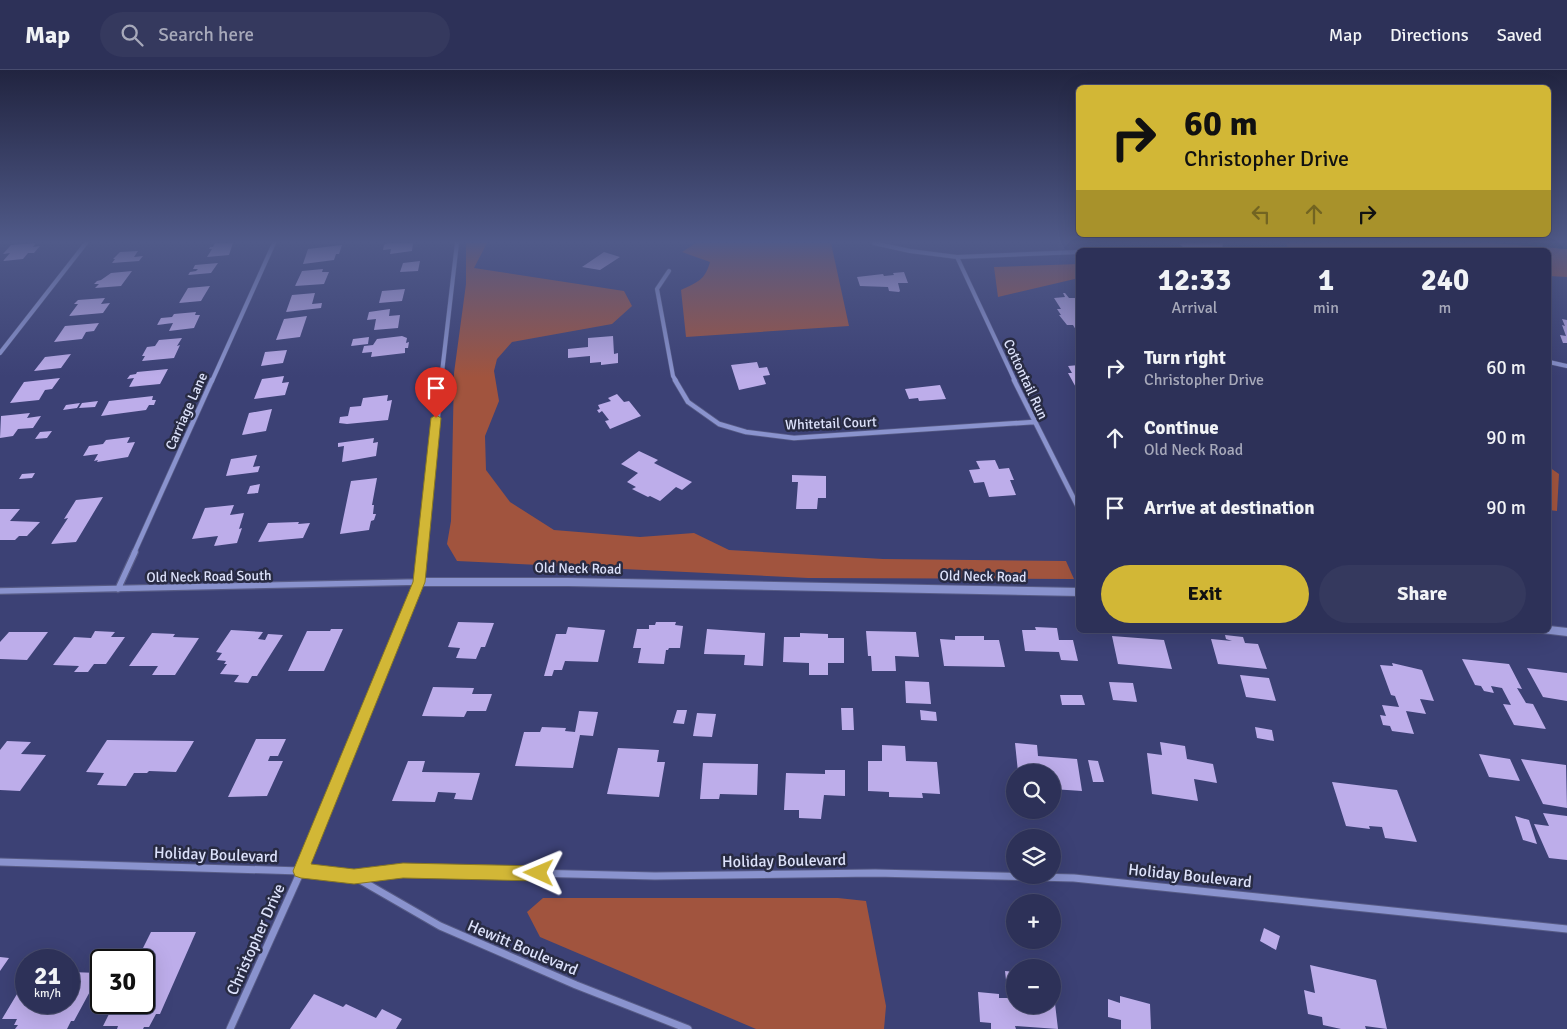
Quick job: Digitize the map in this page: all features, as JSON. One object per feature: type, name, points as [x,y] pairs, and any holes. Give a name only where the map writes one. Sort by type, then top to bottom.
[{"type":"street","points":[[0,353],[51,288]]},
{"type":"street","name":"Carriage Lane","points":[[118,589],[254,288]]},
{"type":"street","points":[[419,582],[452,288]]},
{"type":"street","name":"Whitetail Court","points":[[658,288],[673,376],[688,402],[720,424],[746,432],[794,438],[1034,422]]},
{"type":"street","name":"Cottontail Run","points":[[971,288],[1034,422],[1076,503]]},
{"type":"street","points":[[1551,362],[1567,366]]},
{"type":"street","name":"Old Neck Road South","points":[[0,591],[419,582]]},
{"type":"street","name":"Old Neck Road","points":[[419,582],[568,582],[1076,592]]},
{"type":"street","name":"Christopher Drive","points":[[230,1029],[301,871],[419,582]]},
{"type":"street","points":[[1551,630],[1567,632]]},
{"type":"street","name":"Holiday Boulevard","points":[[0,862],[301,871],[354,877],[403,870],[655,876],[874,873],[1074,878],[1567,929]]},
{"type":"street","name":"Hewitt Boulevard","points":[[354,877],[440,926],[576,985],[688,1029]]},
{"type":"shaded area","points":[[465,288],[603,288],[624,291],[632,306],[612,324],[512,342],[497,359],[494,371],[499,401],[485,436],[486,470],[510,502],[554,530],[640,537],[694,533],[729,550],[883,559],[1066,561],[1074,579],[808,578],[457,561],[447,544],[451,521],[454,373]]},
{"type":"shaded area","points":[[686,288],[841,288],[849,326],[686,337],[681,290]]},
{"type":"shaded area","points":[[997,288],[1037,288],[998,297]]},
{"type":"shaded area","points":[[1551,468],[1559,474],[1557,511],[1551,510]]},
{"type":"shaded area","points":[[543,898],[838,898],[866,901],[886,1006],[884,1029],[756,1029],[540,937],[527,912]]},
{"type":"building","points":[[188,288],[209,288],[201,301],[179,303]]},
{"type":"building","points":[[888,288],[899,288],[900,291],[899,292],[889,291]]},
{"type":"building","points":[[405,289],[402,301],[379,303],[382,291]]},
{"type":"building","points":[[315,293],[312,304],[322,303],[321,308],[286,312],[292,295]]},
{"type":"building","points":[[1063,293],[1069,298],[1076,298],[1076,330],[1073,325],[1067,325],[1057,309],[1061,309],[1054,298],[1065,297]]},
{"type":"building","points":[[105,298],[101,304],[110,303],[103,313],[69,316],[78,304],[74,304],[78,300]]},
{"type":"building","points":[[390,309],[389,316],[400,315],[398,328],[374,330],[376,319],[367,320],[369,312]]},
{"type":"building","points":[[196,312],[195,315],[200,315],[194,328],[169,331],[173,323],[157,325],[161,318],[172,317],[174,314]]},
{"type":"building","points":[[307,316],[300,337],[276,340],[284,319]]},
{"type":"building","points":[[1562,319],[1567,320],[1567,343],[1563,343],[1560,335],[1566,336]]},
{"type":"building","points":[[99,323],[94,331],[86,332],[82,339],[54,342],[65,326]]},
{"type":"building","points":[[402,336],[407,338],[406,343],[409,342],[408,348],[405,348],[405,353],[371,357],[372,352],[362,353],[364,346],[373,345],[377,339]]},
{"type":"building","points":[[613,336],[614,354],[618,353],[618,363],[601,365],[601,362],[590,363],[590,356],[568,358],[568,349],[588,347],[588,338]]},
{"type":"building","points":[[369,337],[368,344],[351,346],[353,339]]},
{"type":"building","points":[[182,338],[177,346],[180,345],[174,358],[142,361],[145,356],[142,356],[147,347],[155,346],[159,340]]},
{"type":"building","points":[[287,350],[283,363],[261,366],[265,352]]},
{"type":"building","points":[[71,354],[61,368],[34,371],[45,357]]},
{"type":"building","points":[[757,362],[759,368],[767,367],[770,375],[763,376],[766,384],[739,390],[731,365]]},
{"type":"building","points":[[1076,365],[1076,388],[1068,373],[1072,373],[1068,366]]},
{"type":"building","points":[[168,369],[160,384],[129,387],[134,378],[127,379],[130,375],[137,372]]},
{"type":"building","points":[[284,376],[282,383],[289,382],[285,395],[254,399],[262,379]]},
{"type":"building","points":[[60,378],[52,389],[45,390],[39,400],[10,403],[24,382]]},
{"type":"building","points":[[940,385],[946,399],[919,401],[918,398],[909,399],[905,389]]},
{"type":"building","points":[[617,394],[624,402],[629,401],[641,416],[610,429],[605,421],[609,420],[602,411],[599,413],[597,410],[600,409],[598,405],[611,401],[608,398]]},
{"type":"building","points":[[388,395],[387,401],[392,400],[388,420],[339,423],[340,417],[348,416],[350,407],[361,406],[363,398]]},
{"type":"building","points":[[153,396],[152,400],[156,400],[154,405],[149,405],[146,410],[101,416],[109,401]]},
{"type":"building","points":[[98,401],[95,407],[79,408],[82,403]]},
{"type":"building","points":[[80,403],[77,408],[63,410],[66,405]]},
{"type":"building","points":[[272,409],[266,431],[242,435],[249,413]]},
{"type":"building","points":[[30,413],[27,418],[41,416],[33,428],[18,429],[13,436],[0,438],[1,416]]},
{"type":"building","points":[[52,431],[47,438],[35,439],[40,432]]},
{"type":"building","points":[[130,437],[127,443],[135,442],[128,457],[97,462],[98,460],[94,461],[98,454],[83,456],[89,446],[103,444],[106,440]]},
{"type":"building","points":[[374,438],[373,443],[378,442],[376,456],[342,462],[344,446],[338,447],[338,443]]},
{"type":"building","points":[[639,451],[658,460],[654,463],[692,482],[682,490],[676,487],[660,501],[632,489],[636,487],[627,482],[638,473],[621,464]]},
{"type":"building","points":[[257,455],[253,467],[260,466],[258,472],[226,476],[231,459]]},
{"type":"building","points":[[995,460],[999,469],[1009,468],[1014,480],[1010,480],[1016,495],[989,497],[984,482],[974,483],[969,470],[980,469],[976,461]]},
{"type":"building","points":[[35,473],[32,478],[19,479],[22,474]]},
{"type":"building","points":[[792,475],[826,476],[826,498],[818,498],[817,509],[796,509],[798,482],[792,482]]},
{"type":"building","points":[[377,478],[372,505],[374,505],[373,514],[376,514],[374,520],[371,521],[369,530],[340,534],[351,481]]},
{"type":"building","points":[[260,484],[258,493],[247,494],[250,486]]},
{"type":"building","points":[[103,497],[76,542],[51,544],[68,518],[64,519],[76,500]]},
{"type":"building","points":[[234,505],[230,515],[244,513],[237,543],[214,546],[218,536],[192,539],[205,508]]},
{"type":"building","points":[[0,509],[20,509],[10,521],[40,522],[27,536],[19,536],[15,540],[0,540]]},
{"type":"building","points":[[299,522],[298,524],[310,523],[303,538],[258,542],[268,523]]},
{"type":"building","points":[[458,622],[494,623],[485,647],[481,647],[476,659],[456,658],[460,648],[448,647]]},
{"type":"building","points":[[656,622],[676,622],[675,625],[683,626],[680,648],[669,648],[666,650],[664,664],[638,663],[641,648],[633,648],[637,629],[649,629],[649,625],[655,625]]},
{"type":"building","points":[[568,627],[605,630],[598,662],[565,661],[562,670],[554,670],[552,676],[544,676],[556,634],[566,634]]},
{"type":"building","points":[[1035,627],[1057,628],[1059,640],[1073,640],[1078,661],[1061,660],[1059,652],[1025,651],[1022,630],[1036,630]]},
{"type":"building","points":[[331,629],[343,629],[324,671],[288,671],[307,631],[330,631]]},
{"type":"building","points":[[707,629],[765,633],[763,666],[744,665],[745,655],[704,654]]},
{"type":"building","points":[[231,630],[263,632],[258,639],[265,640],[268,634],[283,635],[257,676],[252,676],[248,683],[234,682],[239,675],[220,674],[227,664],[224,664],[226,661],[217,660],[222,653],[216,652]]},
{"type":"building","points":[[95,631],[115,632],[111,637],[125,637],[106,664],[94,664],[88,672],[74,672],[79,666],[53,665],[74,637],[91,638]]},
{"type":"building","points":[[866,631],[916,632],[919,657],[895,656],[896,671],[872,671],[871,656],[868,656]]},
{"type":"building","points":[[9,632],[48,632],[27,660],[0,659],[0,642]]},
{"type":"building","points":[[152,633],[175,634],[173,637],[199,638],[175,675],[152,675],[158,666],[129,666]]},
{"type":"building","points":[[800,633],[828,634],[828,638],[844,638],[844,663],[828,663],[828,675],[809,675],[809,663],[783,662],[784,637],[800,637]]},
{"type":"building","points":[[1225,635],[1243,637],[1245,643],[1258,644],[1267,669],[1218,664],[1211,639],[1232,641],[1226,639]]},
{"type":"building","points":[[955,636],[984,636],[984,640],[999,640],[1005,667],[944,666],[940,639],[955,640]]},
{"type":"building","points":[[1112,636],[1164,640],[1172,669],[1118,664]]},
{"type":"building","points":[[1462,659],[1509,664],[1522,689],[1517,688],[1526,703],[1533,704],[1546,729],[1514,725],[1503,704],[1511,705],[1502,688],[1491,686],[1494,693],[1484,691],[1481,686],[1475,685]]},
{"type":"building","points":[[1392,663],[1422,670],[1434,701],[1420,699],[1426,714],[1406,711],[1414,734],[1392,731],[1390,726],[1383,725],[1380,715],[1386,716],[1382,705],[1399,707],[1395,696],[1391,695],[1380,665],[1393,666]]},
{"type":"building","points":[[1527,668],[1567,673],[1567,701],[1543,697]]},
{"type":"building","points":[[1240,675],[1269,678],[1276,701],[1246,697]]},
{"type":"building","points":[[905,681],[929,682],[931,704],[906,703]]},
{"type":"building","points":[[1109,682],[1133,683],[1137,702],[1113,700]]},
{"type":"building","points":[[433,687],[474,688],[472,694],[492,694],[486,711],[467,711],[464,717],[422,716]]},
{"type":"building","points":[[1060,695],[1082,695],[1085,705],[1062,705]]},
{"type":"building","points":[[841,708],[853,708],[854,730],[842,730]]},
{"type":"building","points":[[677,710],[687,710],[684,724],[673,723]]},
{"type":"building","points":[[920,710],[936,712],[937,721],[921,720]]},
{"type":"building","points":[[579,711],[598,712],[593,736],[580,735],[573,768],[515,766],[524,732],[540,732],[542,727],[566,728],[565,731],[575,732]]},
{"type":"building","points":[[697,713],[716,714],[712,737],[693,736]]},
{"type":"building","points":[[1255,727],[1272,730],[1274,741],[1257,738]]},
{"type":"building","points":[[256,739],[286,739],[278,756],[270,756],[268,761],[283,761],[267,796],[228,797]]},
{"type":"building","points":[[107,740],[194,741],[176,772],[149,771],[147,773],[134,773],[126,786],[97,785],[104,773],[86,772]]},
{"type":"building","points":[[7,741],[31,742],[21,754],[46,755],[20,791],[0,790],[0,750]]},
{"type":"building","points":[[1160,742],[1185,746],[1187,759],[1213,764],[1217,783],[1194,779],[1198,801],[1152,794],[1147,753],[1162,755]]},
{"type":"building","points":[[1015,743],[1037,745],[1038,756],[1077,759],[1082,791],[1061,790],[1061,764],[1017,764]]},
{"type":"building","points":[[882,745],[905,746],[906,761],[937,762],[940,794],[922,793],[923,798],[889,797],[889,792],[868,791],[868,761],[882,761]]},
{"type":"building","points":[[618,748],[659,750],[657,762],[665,762],[659,797],[607,794]]},
{"type":"building","points":[[1479,754],[1510,759],[1520,781],[1489,777]]},
{"type":"building","points":[[1521,759],[1566,765],[1567,808],[1543,804]]},
{"type":"building","points":[[1088,760],[1098,761],[1104,782],[1093,782]]},
{"type":"building","points":[[408,761],[425,761],[422,772],[480,773],[472,800],[454,799],[456,793],[438,792],[435,802],[392,801]]},
{"type":"building","points":[[703,763],[758,764],[757,795],[720,794],[719,799],[700,799]]},
{"type":"building","points":[[825,770],[845,770],[845,796],[824,795],[821,819],[799,818],[799,810],[784,810],[786,773],[825,774]]},
{"type":"building","points":[[1332,782],[1397,790],[1417,842],[1385,838],[1382,827],[1369,826],[1370,829],[1346,826]]},
{"type":"building","points":[[1543,813],[1567,816],[1567,860],[1549,858],[1534,824],[1549,826]]},
{"type":"building","points":[[1515,816],[1529,820],[1537,844],[1523,840]]},
{"type":"building","points":[[1264,928],[1280,936],[1276,950],[1260,941]]},
{"type":"building","points":[[151,932],[196,932],[160,1014],[156,1014],[149,1027],[144,1027],[143,1029],[117,1029],[118,1026],[103,1026],[109,1014],[155,1014],[155,949],[142,949]]},
{"type":"building","points":[[0,957],[9,958],[0,971]]},
{"type":"building","points":[[1310,965],[1376,980],[1387,1029],[1365,1026],[1366,1029],[1341,1029],[1323,1025],[1322,1017],[1308,1014],[1304,990],[1315,993]]},
{"type":"building","points":[[80,972],[90,973],[90,991],[80,1010]]},
{"type":"building","points":[[978,992],[999,994],[999,998],[1006,998],[1006,1014],[1056,1014],[1058,1029],[1015,1026],[1016,1029],[991,1029],[991,1023],[980,1022]]},
{"type":"building","points":[[314,994],[343,1007],[346,1004],[376,1018],[382,1009],[402,1019],[396,1029],[290,1029]]},
{"type":"building","points":[[1120,996],[1150,1004],[1151,1029],[1121,1029],[1121,1020],[1108,1017],[1108,999],[1120,1003]]},
{"type":"building","points":[[15,997],[15,1014],[78,1014],[67,1029],[15,1029],[18,1025],[14,1025],[17,1019],[2,1019]]},
{"type":"route","points":[[436,418],[419,582],[301,871],[354,877],[403,870],[539,873]]}]
